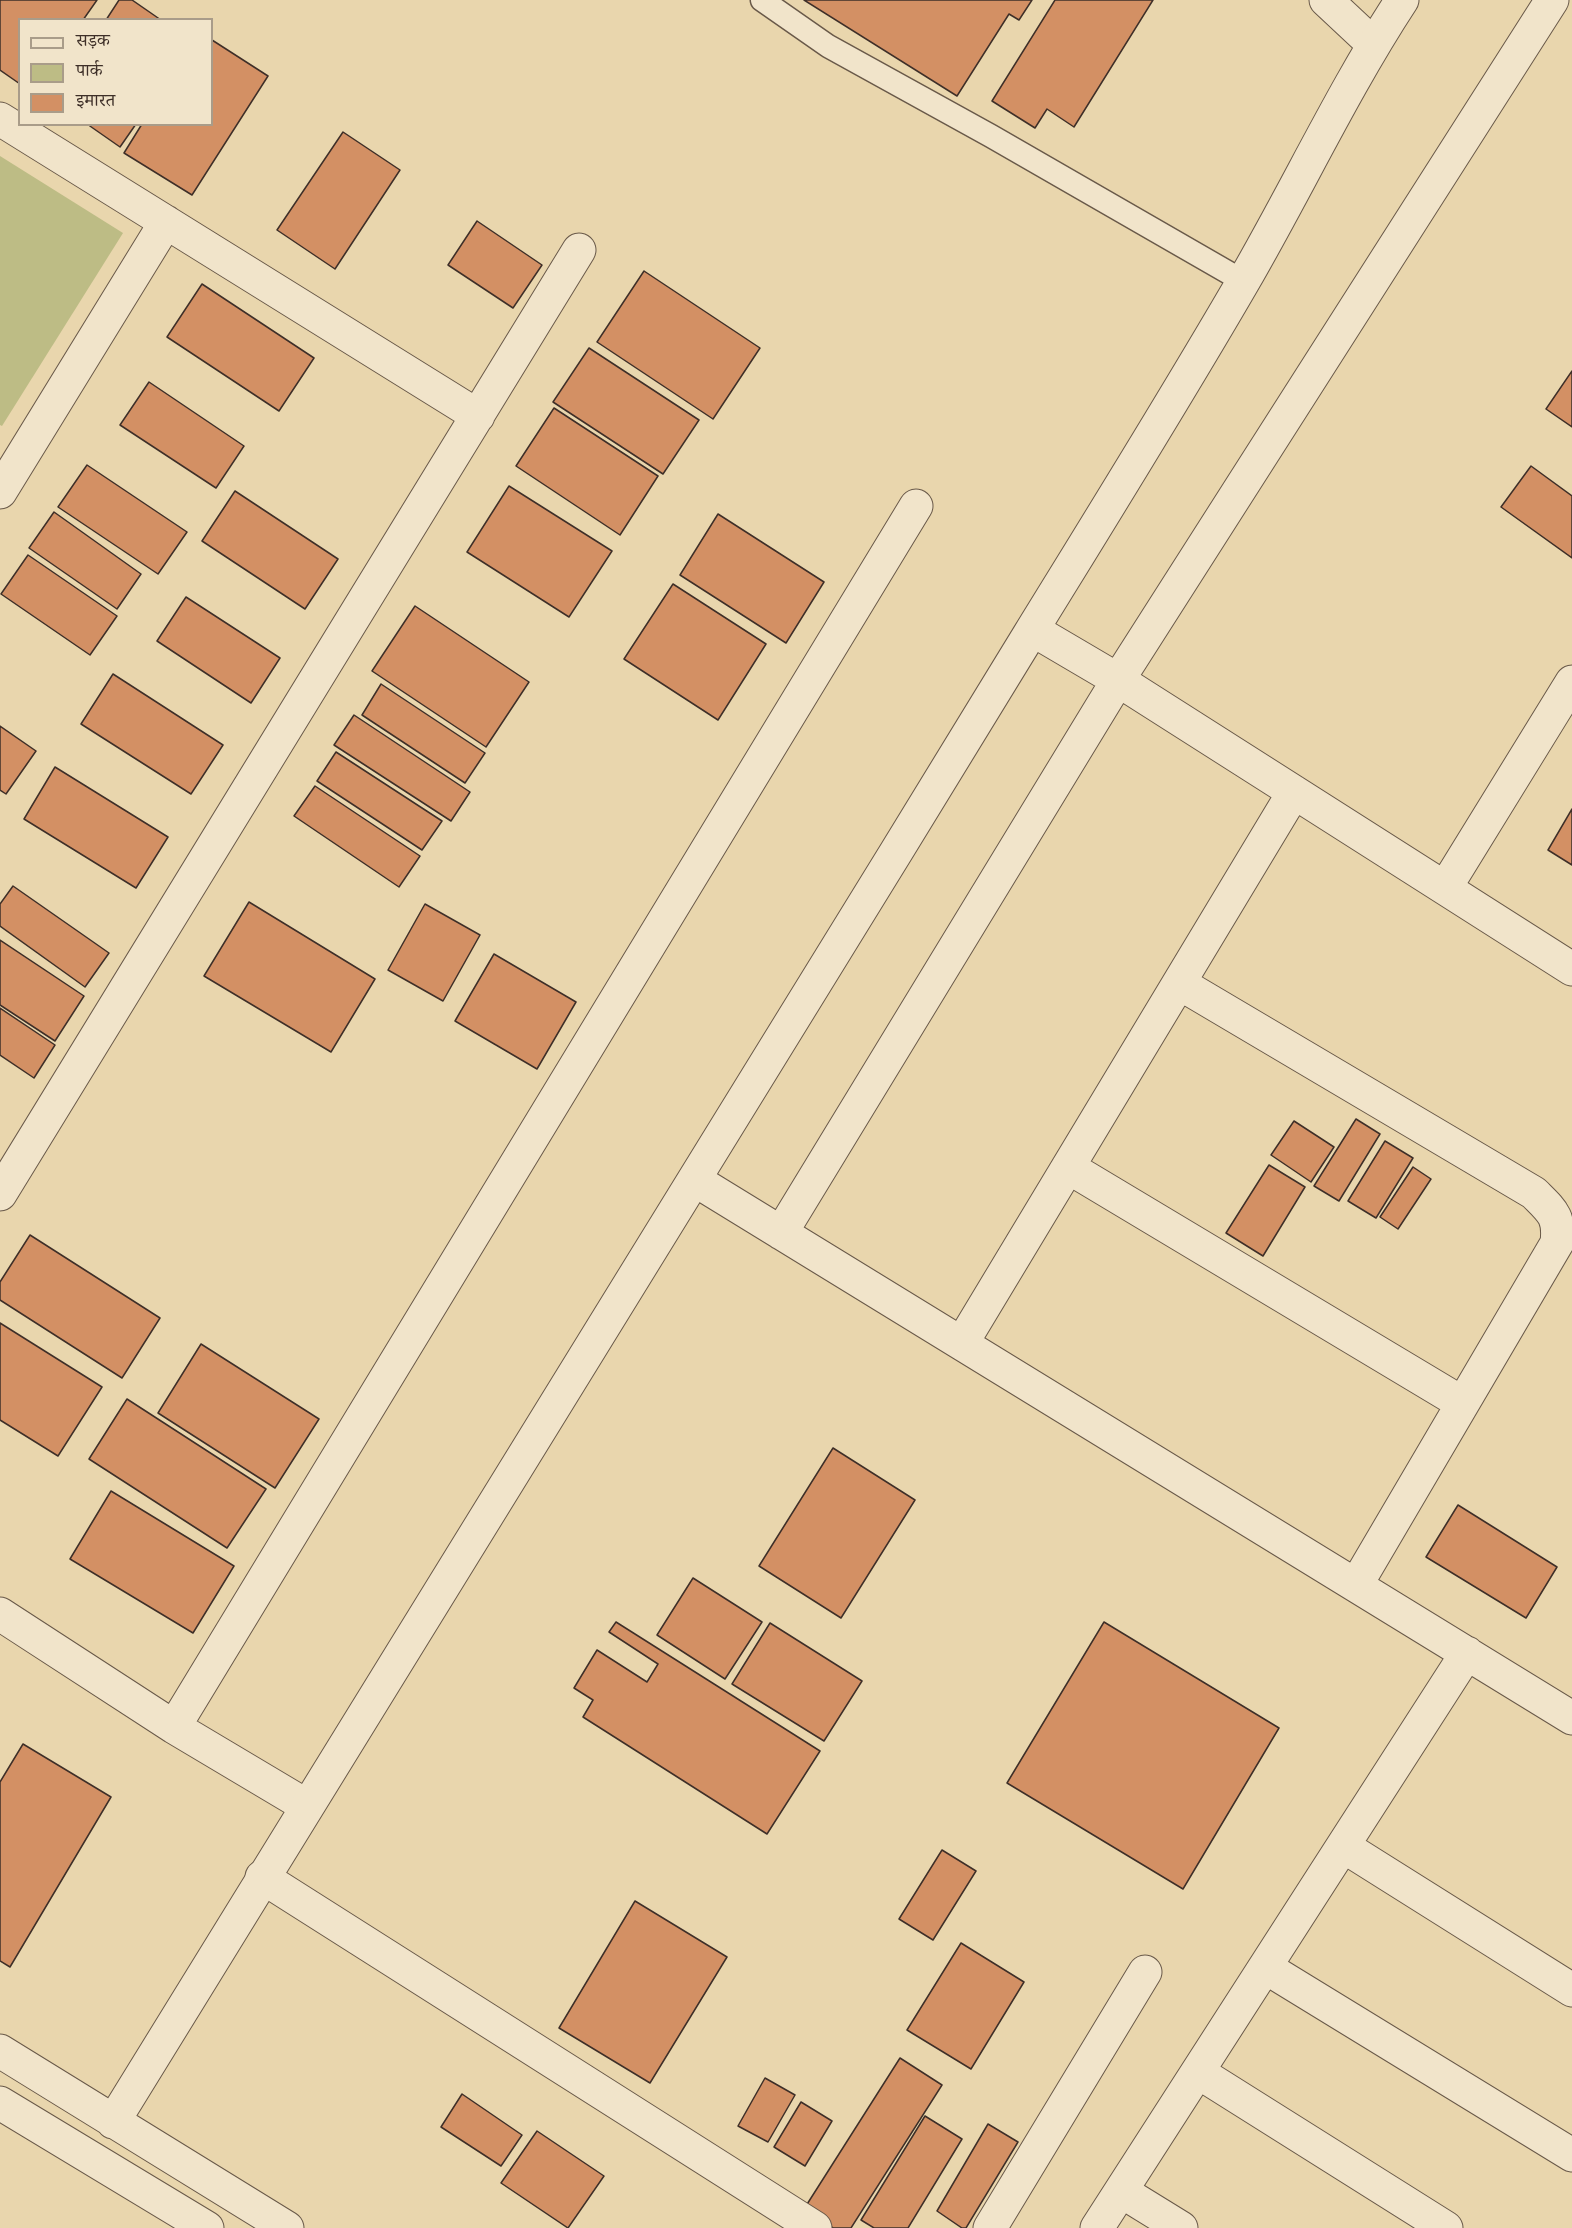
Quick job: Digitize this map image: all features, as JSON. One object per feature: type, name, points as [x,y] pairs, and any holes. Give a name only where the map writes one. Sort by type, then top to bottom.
[{"type":"street","points":[[1326,0],[1373,44]]},
{"type":"street","points":[[113,2122],[305,1805],[695,1180],[1033,630],[1243,281],[1373,44],[1402,0]]},
{"type":"street","points":[[781,1233],[1118,680],[1552,0]]},
{"type":"street","points":[[0,119],[478,416]]},
{"type":"street","points":[[0,492],[166,222]]},
{"type":"street","points":[[0,1194],[579,250]]},
{"type":"street","points":[[174,1726],[916,506]]},
{"type":"street","points":[[1033,630],[1118,680],[1572,969]]},
{"type":"street","points":[[1445,888],[1572,682]]},
{"type":"street","points":[[962,1343],[1294,792]]},
{"type":"street","points":[[1179,982],[1534,1193],[1551,1211],[1559,1226],[1557,1243],[1356,1585]]},
{"type":"street","points":[[1068,1167],[1462,1403]]},
{"type":"street","points":[[695,1180],[1572,1718]]},
{"type":"street","points":[[0,1614],[174,1726],[305,1805]]},
{"type":"street","points":[[1097,2228],[1467,1653]]},
{"type":"street","points":[[1343,1846],[1572,1990]]},
{"type":"street","points":[[262,1876],[816,2228]]},
{"type":"street","points":[[1265,1967],[1572,2155]]},
{"type":"street","points":[[990,2228],[1145,1972]]},
{"type":"street","points":[[0,2052],[287,2228]]},
{"type":"street","points":[[1198,2072],[1446,2228]]},
{"type":"street","points":[[0,2103],[207,2228]]},
{"type":"street","points":[[1121,2191],[1181,2228]]},
{"type":"lane","points":[[762,0],[828,46],[992,136],[1243,281]]},
{"type":"green space","points":[[0,156],[123,233],[2,426],[0,425]]},
{"type":"building","points":[[0,0],[97,0],[84,18],[18,18],[18,83],[0,70]]},
{"type":"building","points":[[119,0],[132,0],[158,18],[107,18]]},
{"type":"building","points":[[804,0],[1032,0],[1019,20],[1009,14],[957,96]]},
{"type":"building","points":[[1055,0],[1153,0],[1074,127],[1047,109],[1035,128],[992,101]]},
{"type":"building","points":[[213,41],[268,76],[192,195],[124,153],[141,126],[213,126]]},
{"type":"building","points":[[90,126],[135,126],[120,147]]},
{"type":"building","points":[[343,132],[400,170],[335,269],[277,230]]},
{"type":"building","points":[[477,221],[542,265],[513,308],[448,265]]},
{"type":"building","points":[[644,271],[760,348],[713,419],[597,342]]},
{"type":"building","points":[[202,284],[314,358],[279,411],[167,337]]},
{"type":"building","points":[[589,348],[699,420],[663,474],[553,402]]},
{"type":"building","points":[[1572,371],[1572,427],[1546,409]]},
{"type":"building","points":[[149,382],[244,446],[216,488],[120,425]]},
{"type":"building","points":[[554,408],[658,476],[620,535],[516,466]]},
{"type":"building","points":[[87,465],[187,532],[158,574],[58,507]]},
{"type":"building","points":[[1531,466],[1572,496],[1572,558],[1501,507]]},
{"type":"building","points":[[509,486],[612,551],[569,617],[467,552]]},
{"type":"building","points":[[235,491],[338,559],[305,609],[202,541]]},
{"type":"building","points":[[54,512],[141,574],[117,609],[29,548]]},
{"type":"building","points":[[718,514],[824,582],[786,643],[680,575]]},
{"type":"building","points":[[28,555],[117,616],[90,655],[1,594]]},
{"type":"building","points":[[673,584],[766,644],[718,720],[624,659]]},
{"type":"building","points":[[186,597],[280,658],[251,703],[157,641]]},
{"type":"building","points":[[415,606],[529,682],[486,747],[372,671]]},
{"type":"building","points":[[113,674],[223,745],[191,794],[81,724]]},
{"type":"building","points":[[381,684],[485,753],[465,783],[362,715]]},
{"type":"building","points":[[354,715],[470,792],[451,821],[334,745]]},
{"type":"building","points":[[0,726],[36,751],[6,794],[0,790]]},
{"type":"building","points":[[336,752],[442,821],[422,850],[317,781]]},
{"type":"building","points":[[55,767],[168,837],[136,888],[24,819]]},
{"type":"building","points":[[315,786],[420,856],[399,887],[294,816]]},
{"type":"building","points":[[1572,809],[1572,865],[1548,850]]},
{"type":"building","points":[[13,886],[109,953],[85,987],[0,926],[0,904]]},
{"type":"building","points":[[249,902],[375,979],[331,1052],[204,976]]},
{"type":"building","points":[[425,904],[480,935],[443,1001],[388,970]]},
{"type":"building","points":[[0,940],[84,996],[55,1041],[0,1005]]},
{"type":"building","points":[[494,954],[576,1002],[537,1069],[455,1021]]},
{"type":"building","points":[[0,1008],[55,1045],[34,1078],[0,1055]]},
{"type":"building","points":[[1356,1119],[1380,1134],[1339,1201],[1314,1186]]},
{"type":"building","points":[[1294,1121],[1334,1147],[1311,1182],[1271,1155]]},
{"type":"building","points":[[1385,1141],[1413,1158],[1376,1218],[1348,1201]]},
{"type":"building","points":[[1269,1165],[1305,1187],[1263,1256],[1226,1233]]},
{"type":"building","points":[[1413,1167],[1431,1179],[1398,1229],[1380,1217]]},
{"type":"building","points":[[30,1235],[160,1318],[122,1378],[0,1300],[0,1282]]},
{"type":"building","points":[[0,1323],[102,1387],[58,1456],[0,1420]]},
{"type":"building","points":[[201,1344],[319,1419],[275,1488],[158,1413]]},
{"type":"building","points":[[127,1399],[266,1489],[227,1548],[89,1459]]},
{"type":"building","points":[[833,1448],[915,1500],[841,1618],[759,1566]]},
{"type":"building","points":[[111,1491],[234,1566],[193,1633],[70,1559]]},
{"type":"building","points":[[1458,1505],[1557,1567],[1526,1618],[1426,1557]]},
{"type":"building","points":[[693,1578],[762,1622],[725,1679],[657,1635]]},
{"type":"building","points":[[616,1622],[820,1751],[767,1834],[583,1717],[593,1700],[574,1688],[597,1650],[647,1682],[658,1664],[609,1632]]},
{"type":"building","points":[[1104,1622],[1279,1728],[1183,1889],[1007,1783]]},
{"type":"building","points":[[770,1623],[862,1681],[824,1741],[732,1684]]},
{"type":"building","points":[[23,1744],[111,1797],[10,1967],[0,1961],[0,1782]]},
{"type":"building","points":[[942,1850],[976,1871],[933,1940],[899,1919]]},
{"type":"building","points":[[635,1901],[727,1957],[650,2083],[559,2028]]},
{"type":"building","points":[[961,1943],[1024,1982],[971,2069],[907,2030]]},
{"type":"building","points":[[900,2058],[942,2085],[851,2228],[833,2228],[804,2209]]},
{"type":"building","points":[[765,2078],[795,2095],[768,2142],[738,2126]]},
{"type":"building","points":[[462,2094],[522,2135],[501,2166],[441,2127]]},
{"type":"building","points":[[801,2102],[832,2121],[805,2166],[774,2147]]},
{"type":"building","points":[[925,2116],[962,2139],[908,2228],[874,2228],[861,2220]]},
{"type":"building","points":[[988,2124],[1018,2142],[966,2228],[962,2228],[937,2211]]},
{"type":"building","points":[[537,2131],[604,2176],[568,2228],[501,2183]]}]
